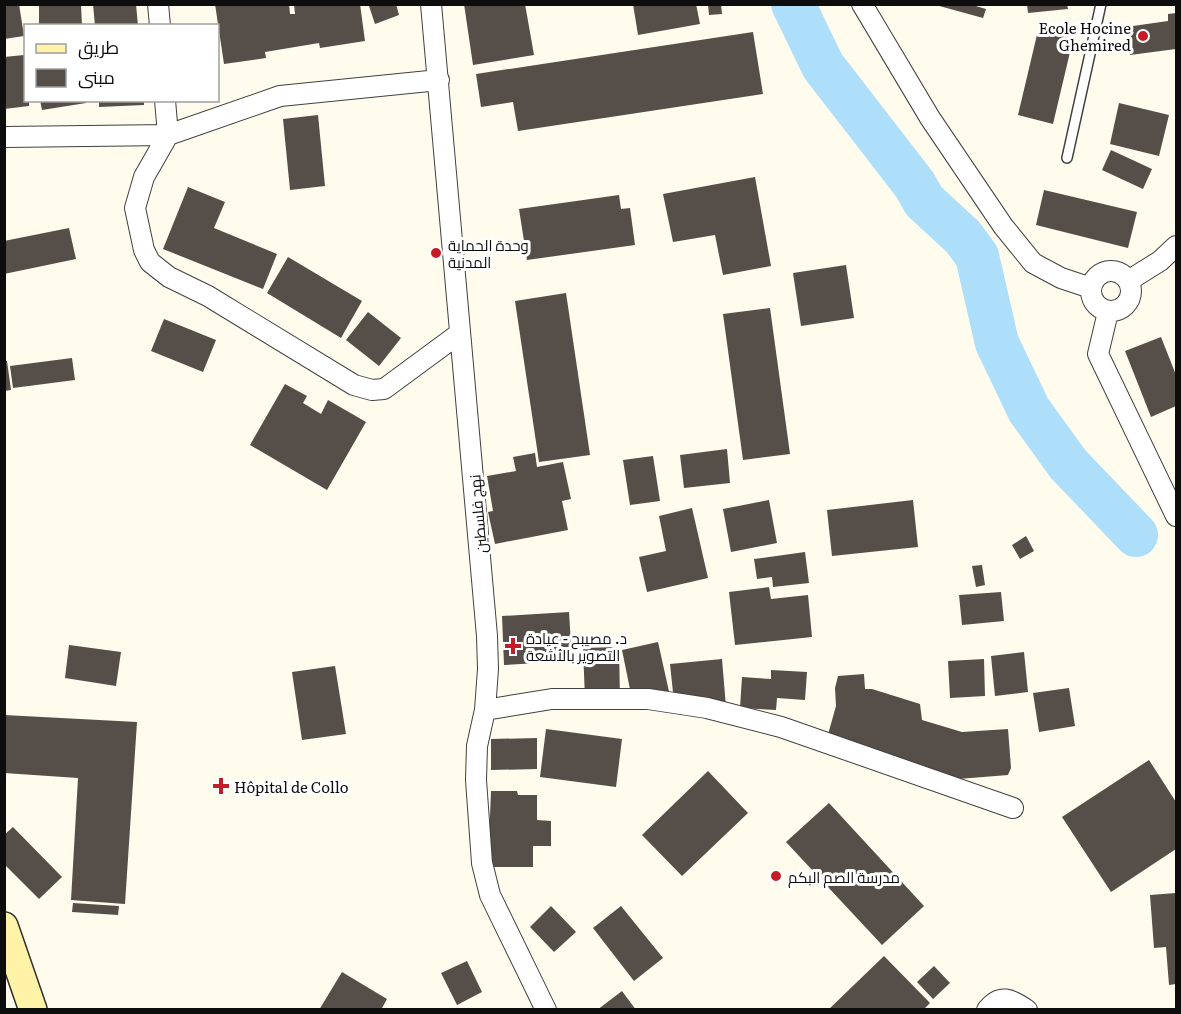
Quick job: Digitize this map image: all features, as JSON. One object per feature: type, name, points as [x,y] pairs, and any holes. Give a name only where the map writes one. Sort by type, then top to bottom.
[{"type":"street","points":[[158,4],[160,24]]},
{"type":"street","name":"نهج فلسطين","points":[[431,4],[487,636],[488,669],[485,710],[477,746],[476,780],[482,863],[490,895],[546,1010]]},
{"type":"street","points":[[862,4],[930,118],[1003,226],[1033,263],[1061,278],[1091,288]]},
{"type":"street","points":[[4,137],[20,139],[168,135],[280,96],[439,80]]},
{"type":"street","points":[[165,102],[168,135],[144,177],[135,208],[144,250],[159,271],[208,296],[354,385],[372,390],[392,384],[460,333]]},
{"type":"street","points":[[1128,281],[1160,261],[1176,246]]},
{"type":"street","points":[[1107,271],[1119,272],[1128,281],[1131,286],[1130,299],[1121,309],[1108,312],[1093,301],[1091,288],[1096,277],[1107,271]]},
{"type":"street","points":[[1108,312],[1098,354],[1176,516]]},
{"type":"street","points":[[485,710],[552,699],[648,699],[707,708],[781,727],[1013,808]]},
{"type":"street","points":[[4,926],[33,1010]]},
{"type":"street","points":[[987,1010],[994,1001],[1001,998],[1011,1000],[1027,1010]]},
{"type":"lane","points":[[1067,158],[1101,4]]},
{"type":"building","points":[[4,4],[19,4],[24,36],[4,39]]},
{"type":"building","points":[[39,4],[81,4],[82,24],[39,24]]},
{"type":"building","points":[[93,4],[136,4],[138,24],[95,24]]},
{"type":"building","points":[[215,4],[289,4],[290,14],[295,14],[294,4],[360,4],[365,41],[320,48],[319,43],[265,52],[266,58],[224,64]]},
{"type":"building","points":[[396,4],[399,15],[375,24],[369,6]]},
{"type":"building","points":[[464,4],[525,4],[534,55],[473,65]]},
{"type":"building","points":[[633,4],[696,4],[700,24],[638,35]]},
{"type":"building","points":[[708,4],[721,4],[722,14],[709,15]]},
{"type":"building","points":[[932,4],[969,4],[986,9],[983,18]]},
{"type":"building","points":[[1027,4],[1067,4],[1068,9],[1028,13]]},
{"type":"building","points":[[1176,13],[1176,49],[1130,55],[1126,27],[1168,21],[1168,14]]},
{"type":"building","points":[[1040,22],[1075,31],[1053,124],[1018,115]]},
{"type":"building","points":[[753,32],[763,94],[518,131],[513,102],[481,107],[476,74]]},
{"type":"building","points":[[24,55],[24,102],[29,102],[29,106],[4,109],[4,57]]},
{"type":"building","points":[[40,102],[86,102],[86,103],[42,110]]},
{"type":"building","points":[[99,102],[144,102],[144,105],[99,107]]},
{"type":"building","points":[[1119,103],[1169,115],[1159,156],[1110,144]]},
{"type":"building","points":[[318,115],[325,186],[290,190],[283,119]]},
{"type":"building","points":[[1111,150],[1152,169],[1143,189],[1102,170]]},
{"type":"building","points":[[755,177],[771,266],[723,275],[715,235],[673,242],[663,194]]},
{"type":"building","points":[[188,187],[225,202],[214,228],[277,254],[263,289],[163,249]]},
{"type":"building","points":[[1044,190],[1137,212],[1128,248],[1036,225]]},
{"type":"building","points":[[619,195],[621,209],[630,208],[635,245],[527,260],[519,209]]},
{"type":"building","points":[[69,228],[76,259],[4,274],[4,241]]},
{"type":"building","points":[[288,257],[362,301],[341,338],[267,293]]},
{"type":"building","points":[[846,265],[854,318],[801,326],[793,273]]},
{"type":"building","points":[[566,293],[590,455],[539,462],[515,301]]},
{"type":"building","points":[[770,308],[790,454],[743,460],[723,314]]},
{"type":"building","points":[[368,312],[401,338],[379,366],[346,340]]},
{"type":"building","points":[[164,319],[216,340],[203,372],[151,351]]},
{"type":"building","points":[[1161,337],[1176,375],[1176,406],[1151,417],[1125,351]]},
{"type":"building","points":[[72,358],[75,380],[13,388],[10,366]]},
{"type":"building","points":[[4,361],[7,361],[11,390],[4,391]]},
{"type":"building","points":[[285,384],[307,396],[303,403],[321,414],[328,400],[366,422],[327,490],[250,445]]},
{"type":"building","points":[[727,449],[730,483],[684,488],[680,455]]},
{"type":"building","points":[[535,453],[537,467],[563,462],[571,499],[562,501],[568,530],[495,544],[488,512],[493,511],[487,476],[516,471],[513,457]]},
{"type":"building","points":[[653,456],[660,501],[630,505],[623,460]]},
{"type":"building","points":[[769,500],[777,543],[731,552],[723,509]]},
{"type":"building","points":[[913,500],[918,547],[832,556],[827,510]]},
{"type":"building","points":[[692,508],[708,578],[647,592],[639,557],[666,551],[659,516]]},
{"type":"building","points":[[1026,536],[1034,551],[1020,559],[1012,545]]},
{"type":"building","points":[[805,552],[809,583],[773,587],[772,577],[757,579],[754,559]]},
{"type":"building","points":[[982,565],[985,585],[976,587],[972,566]]},
{"type":"building","points":[[769,587],[771,599],[808,595],[812,637],[735,645],[729,592]]},
{"type":"building","points":[[1001,592],[1004,621],[962,625],[959,595]]},
{"type":"building","points":[[569,612],[572,661],[504,665],[502,616]]},
{"type":"building","points":[[658,642],[670,696],[633,704],[622,650]]},
{"type":"building","points":[[69,645],[121,652],[116,686],[65,678]]},
{"type":"building","points":[[619,647],[620,699],[585,699],[583,648]]},
{"type":"building","points":[[1024,652],[1028,692],[995,696],[991,656]]},
{"type":"building","points":[[722,659],[726,707],[674,702],[670,664]]},
{"type":"building","points":[[984,659],[985,696],[950,698],[948,661]]},
{"type":"building","points":[[335,666],[346,734],[302,740],[292,672]]},
{"type":"building","points":[[771,670],[807,672],[805,700],[777,698],[776,710],[740,708],[742,677],[771,679]]},
{"type":"building","points":[[864,674],[865,689],[872,689],[920,704],[922,720],[962,732],[1008,729],[1011,768],[1008,775],[958,779],[827,738],[836,706],[835,688],[838,676]]},
{"type":"building","points":[[1069,688],[1075,726],[1039,732],[1033,693]]},
{"type":"building","points":[[4,715],[137,722],[125,904],[71,900],[78,778],[4,773]]},
{"type":"building","points":[[546,729],[622,739],[616,787],[540,777]]},
{"type":"building","points":[[537,738],[537,769],[491,770],[491,739]]},
{"type":"building","points":[[1149,760],[1176,802],[1176,849],[1111,892],[1062,817]]},
{"type":"building","points":[[708,771],[748,813],[682,876],[642,835]]},
{"type":"building","points":[[491,791],[517,791],[518,795],[537,795],[537,820],[551,821],[551,846],[533,846],[533,867],[488,867]]},
{"type":"building","points":[[829,803],[924,906],[882,945],[786,842]]},
{"type":"building","points":[[13,827],[62,877],[39,899],[4,864],[4,835]]},
{"type":"building","points":[[1176,893],[1176,984],[1169,985],[1166,947],[1154,948],[1150,895]]},
{"type":"building","points":[[73,903],[119,906],[118,915],[72,912]]},
{"type":"building","points":[[551,906],[576,932],[554,952],[530,927]]},
{"type":"building","points":[[621,906],[663,958],[634,981],[593,928]]},
{"type":"building","points":[[884,956],[930,1003],[923,1010],[828,1010]]},
{"type":"building","points":[[467,961],[482,992],[457,1005],[441,973]]},
{"type":"building","points":[[934,966],[950,983],[933,999],[917,982]]},
{"type":"building","points":[[342,972],[387,999],[381,1010],[319,1010]]},
{"type":"building","points":[[622,991],[636,1010],[597,1010]]},
{"type":"waterway","points":[[793,4],[823,66],[915,185],[924,201],[963,237],[977,256],[997,343],[1029,410],[1068,464],[1136,535]]},
{"type":"place","name":"Ecole Hocine Ghemired","points":[[1143,36]]},
{"type":"place","name":"وحدة الحماية المدنية","points":[[436,253]]},
{"type":"place","name":"د. مصيبح - عيادة التصوير بالأشعة","points":[[513,646]]},
{"type":"place","name":"Hôpital de Collo","points":[[221,786]]},
{"type":"place","name":"مدرسة الصم البكم","points":[[776,876]]}]
